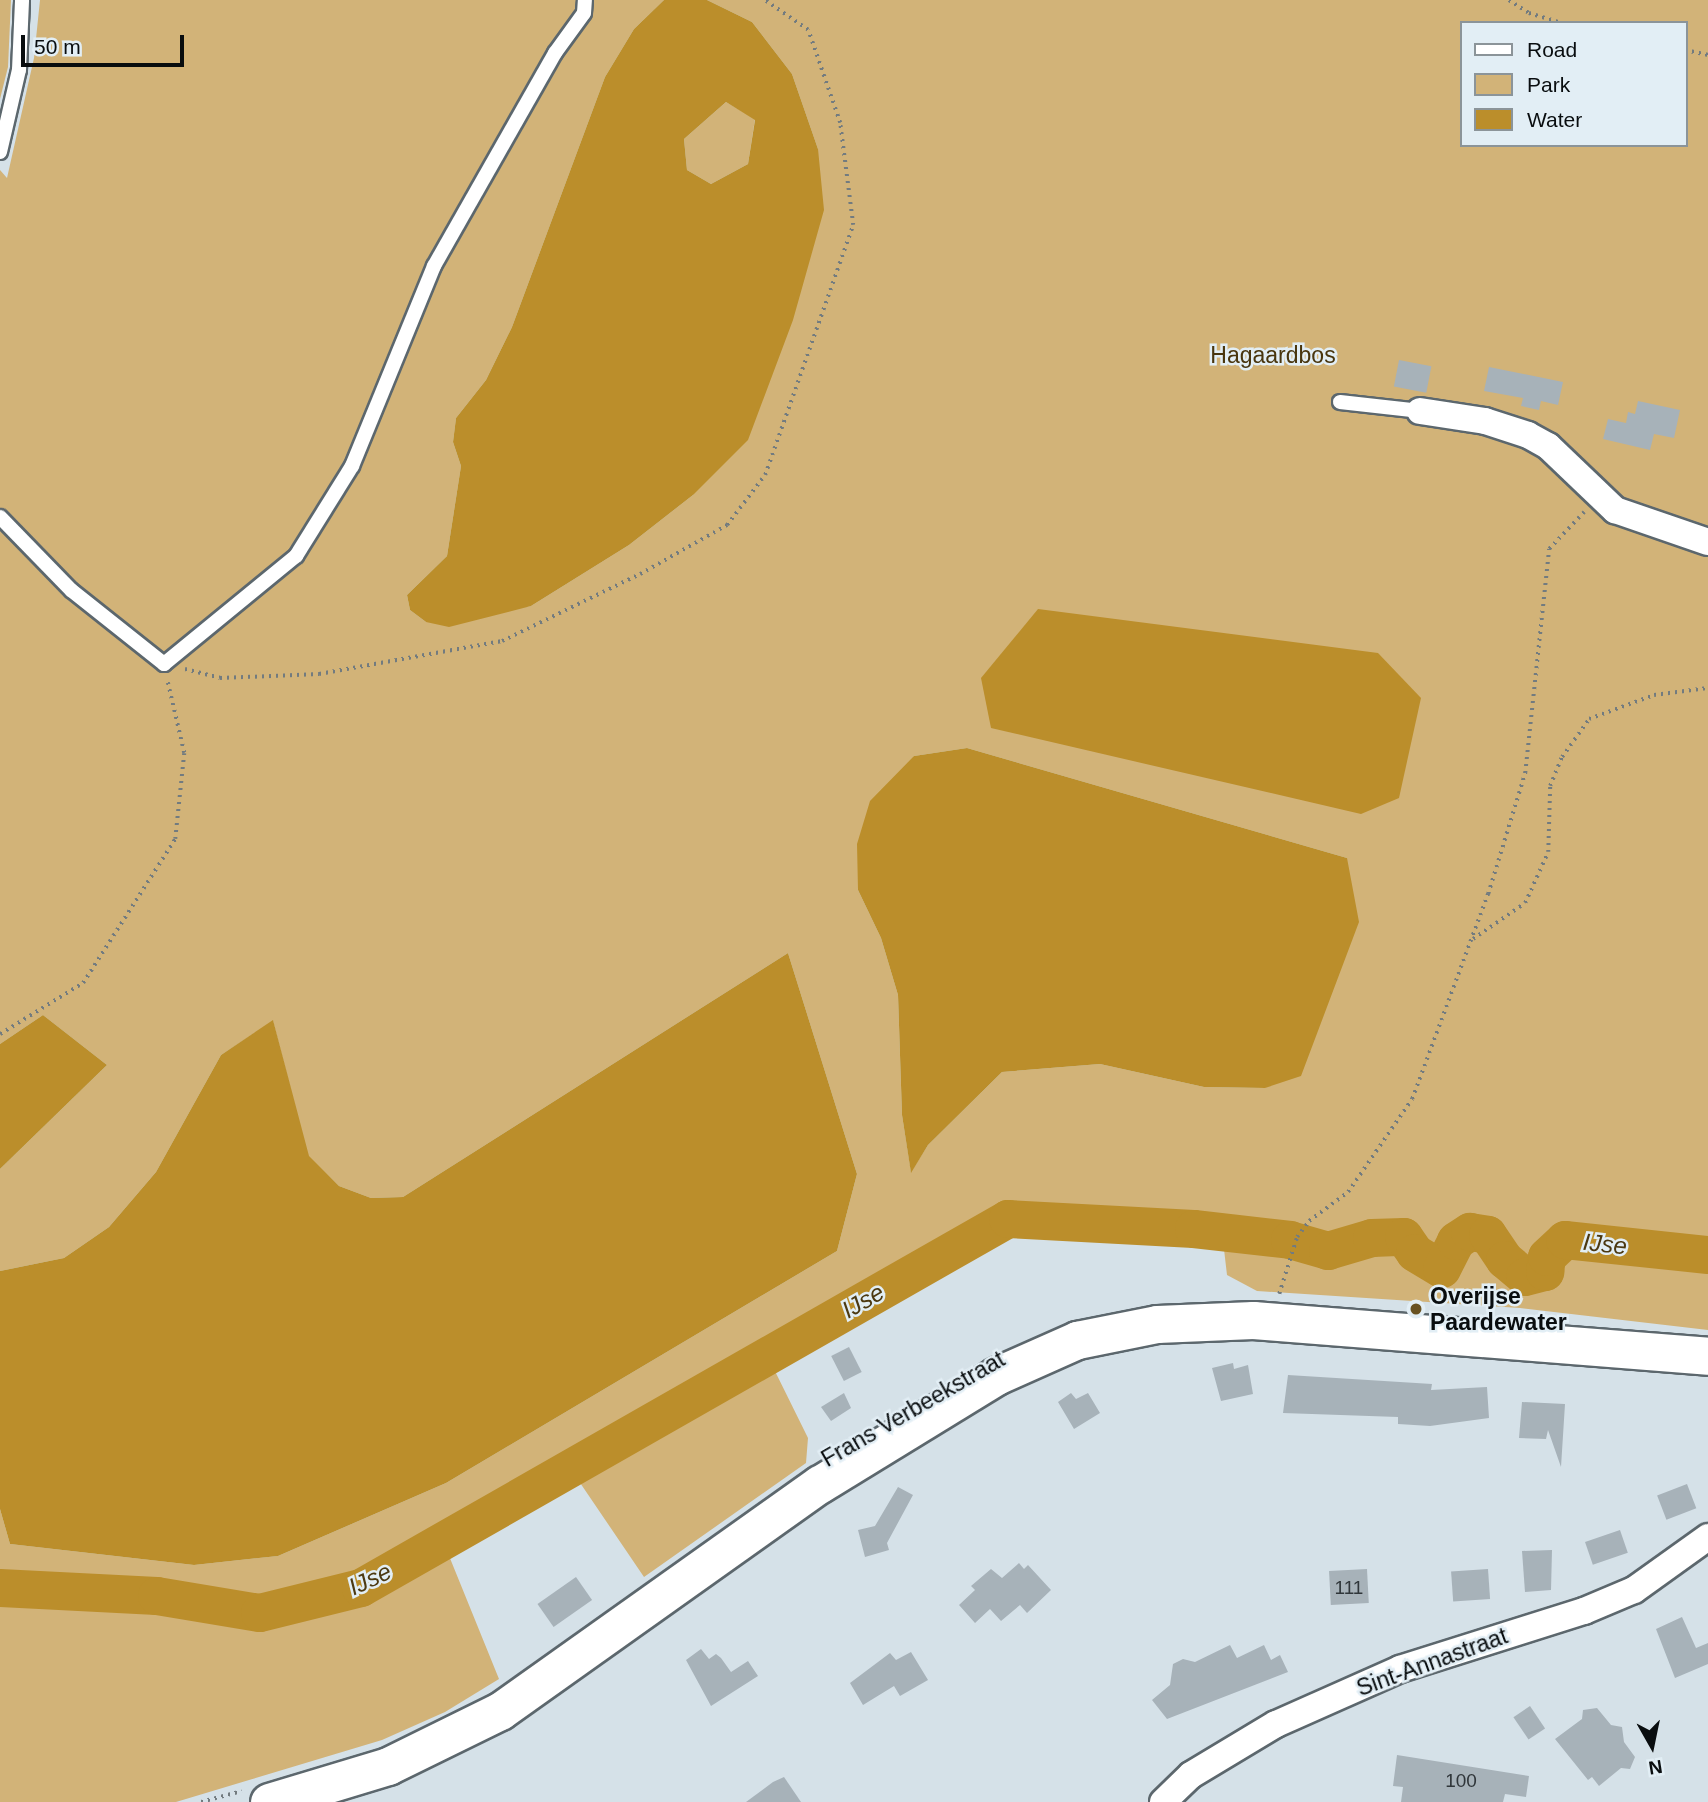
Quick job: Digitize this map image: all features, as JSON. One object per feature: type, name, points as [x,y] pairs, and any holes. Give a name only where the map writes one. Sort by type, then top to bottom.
[{"type":"main road","name":"Frans Verbeekstraat","points":[[259,1795],[388,1766],[500,1711],[820,1484],[996,1376],[1077,1340],[1157,1324],[1253,1320],[1708,1356]]},
{"type":"street","points":[[1420,411],[1485,421],[1528,435],[1556,453],[1599,499],[1615,510],[1708,542]]},
{"type":"street","name":"Sint-Annastraat","points":[[1163,1802],[1191,1775],[1276,1724],[1400,1669],[1584,1611],[1634,1590],[1708,1537]]},
{"type":"lane","points":[[0,152],[19,70],[22,0]]},
{"type":"lane","points":[[0,517],[71,590],[163,664],[296,556],[352,466],[434,266],[555,54],[584,13],[585,0]]},
{"type":"lane","points":[[1340,402],[1420,411]]},
{"type":"path","points":[[0,1034],[83,983],[175,839],[184,753],[163,664],[220,678],[319,674],[502,641],[727,525],[765,475],[853,225],[840,123],[808,30],[764,0]]},
{"type":"path","points":[[1509,0],[1529,13],[1555,21]]},
{"type":"path","points":[[1687,50],[1708,55]]},
{"type":"path","points":[[1277,1303],[1297,1237],[1309,1221],[1348,1192],[1412,1099],[1471,941],[1525,773],[1549,549],[1599,499]]},
{"type":"path","points":[[1471,941],[1525,903],[1548,852],[1550,786],[1562,757],[1589,719],[1654,695],[1708,688]]},
{"type":"path","points":[[201,1802],[259,1795]]},
{"type":"green space","points":[[0,0],[11,0],[8,67],[0,99]]},
{"type":"green space","name":"Hagaardbos","points":[[40,0],[664,0],[634,29],[605,77],[512,327],[486,380],[456,418],[453,442],[461,466],[447,556],[407,595],[410,610],[426,622],[531,606],[629,545],[693,495],[818,149],[792,74],[752,22],[707,0],[1708,0],[1708,1330],[1520,1308],[1257,1291],[1227,1275],[1222,1232],[1008,1219],[980,1239],[767,1355],[808,1438],[806,1463],[644,1577],[570,1468],[443,1541],[499,1679],[445,1712],[382,1740],[176,1802],[0,1802],[0,1509],[10,1544],[194,1565],[278,1556],[446,1483],[837,1251],[857,1174],[788,953],[403,1197],[371,1198],[339,1186],[308,1156],[273,1021],[221,1055],[156,1172],[109,1227],[64,1258],[0,1271],[0,1169],[107,1065],[43,1015],[0,1044],[0,170],[7,178],[34,58]],"holes":[[[967,748],[1347,858],[1265,1088],[1204,1087],[1100,1064],[1002,1072],[928,1145],[911,1172],[902,1115],[898,995],[881,938],[858,890],[914,756]]]},
{"type":"green space","points":[[726,102],[755,119],[748,164],[711,184],[687,170],[684,139]]},
{"type":"water","points":[[664,0],[707,0],[752,22],[792,74],[818,149],[824,210],[793,320],[748,440],[693,495],[629,545],[531,606],[449,627],[426,622],[410,610],[407,595],[447,556],[461,466],[453,442],[456,418],[486,380],[512,327],[605,77],[634,29]],"holes":[[[726,102],[755,120],[748,164],[711,184],[687,170],[684,139]]]},
{"type":"water","points":[[1038,609],[1378,653],[1421,698],[1399,798],[1361,814],[991,728],[981,678]]},
{"type":"water","points":[[967,748],[1347,858],[1359,922],[1301,1076],[1265,1088],[1204,1087],[1100,1064],[1002,1072],[928,1145],[911,1173],[902,1115],[898,995],[881,938],[858,890],[857,844],[870,801],[914,756]]},
{"type":"water","points":[[788,953],[857,1174],[837,1251],[446,1483],[278,1556],[194,1565],[10,1544],[0,1509],[0,1271],[64,1258],[109,1227],[156,1172],[221,1055],[273,1020],[309,1156],[339,1186],[371,1198],[403,1197]]},
{"type":"water","points":[[43,1015],[107,1065],[0,1169],[0,1044]]},
{"type":"building","points":[[1399,360],[1431,366],[1426,393],[1394,387]]},
{"type":"building","points":[[1489,367],[1563,382],[1558,405],[1541,401],[1539,410],[1521,406],[1523,398],[1484,391]]},
{"type":"building","points":[[1638,401],[1680,410],[1674,438],[1654,434],[1650,450],[1603,439],[1608,419],[1626,423],[1628,412],[1635,414]]},
{"type":"building","points":[[849,1347],[862,1372],[844,1381],[831,1356]]},
{"type":"building","points":[[1233,1363],[1234,1369],[1248,1365],[1253,1394],[1221,1401],[1212,1368]]},
{"type":"building","points":[[1288,1375],[1432,1384],[1431,1390],[1487,1387],[1489,1418],[1430,1426],[1398,1424],[1398,1417],[1283,1413]]},
{"type":"building","points":[[844,1393],[851,1408],[831,1421],[821,1407]]},
{"type":"building","points":[[1071,1393],[1076,1399],[1088,1393],[1100,1413],[1074,1429],[1058,1402]]},
{"type":"building","points":[[1522,1402],[1565,1404],[1561,1467],[1548,1430],[1546,1439],[1519,1438]]},
{"type":"building","points":[[1687,1484],[1696,1508],[1666,1520],[1657,1495]]},
{"type":"building","points":[[898,1487],[913,1495],[887,1543],[889,1550],[865,1557],[858,1530],[875,1526]]},
{"type":"building","points":[[1620,1530],[1628,1553],[1593,1565],[1585,1542]]},
{"type":"building","points":[[1552,1550],[1551,1590],[1525,1592],[1522,1551]]},
{"type":"building","points":[[1019,1563],[1024,1569],[1028,1565],[1051,1590],[1027,1613],[1020,1605],[1001,1621],[990,1609],[975,1623],[959,1605],[975,1590],[971,1586],[991,1569],[1002,1578]]},
{"type":"building","points":[[1367,1569],[1369,1603],[1331,1605],[1329,1571]]},
{"type":"building","points":[[1488,1569],[1490,1599],[1453,1602],[1451,1572]]},
{"type":"building","points":[[576,1577],[592,1600],[554,1627],[537,1604]]},
{"type":"building","points":[[1682,1617],[1696,1648],[1708,1643],[1708,1664],[1675,1678],[1656,1629]]},
{"type":"building","points":[[1230,1645],[1237,1658],[1264,1645],[1271,1660],[1280,1655],[1288,1672],[1167,1719],[1152,1700],[1170,1685],[1173,1664],[1183,1659],[1195,1662]]},
{"type":"building","points":[[701,1649],[709,1659],[716,1654],[731,1672],[748,1661],[758,1676],[711,1706],[686,1660]]},
{"type":"building","points":[[911,1652],[928,1680],[900,1696],[894,1686],[863,1705],[850,1683],[890,1653],[896,1660]]},
{"type":"building","points":[[1530,1706],[1545,1728],[1529,1740],[1513,1717]]},
{"type":"building","points":[[1597,1708],[1611,1725],[1622,1727],[1624,1742],[1635,1757],[1630,1769],[1621,1768],[1599,1786],[1592,1777],[1588,1780],[1555,1739],[1582,1719],[1583,1710]]},
{"type":"building","points":[[1397,1755],[1529,1776],[1526,1797],[1505,1794],[1503,1802],[1401,1802],[1403,1787],[1393,1786]]},
{"type":"building","points":[[784,1777],[801,1802],[746,1802],[773,1782]]},
{"type":"waterway","name":"IJse","points":[[0,1588],[157,1596],[260,1613],[361,1588],[1008,1219],[1194,1229],[1290,1240],[1328,1251],[1372,1238],[1404,1237],[1415,1253],[1442,1269],[1456,1241],[1470,1232],[1488,1235],[1505,1260],[1525,1277],[1545,1272],[1547,1257],[1565,1240],[1708,1255]]},
{"type":"place","name":"Overijse Paardewater","points":[[1416,1309]]}]
